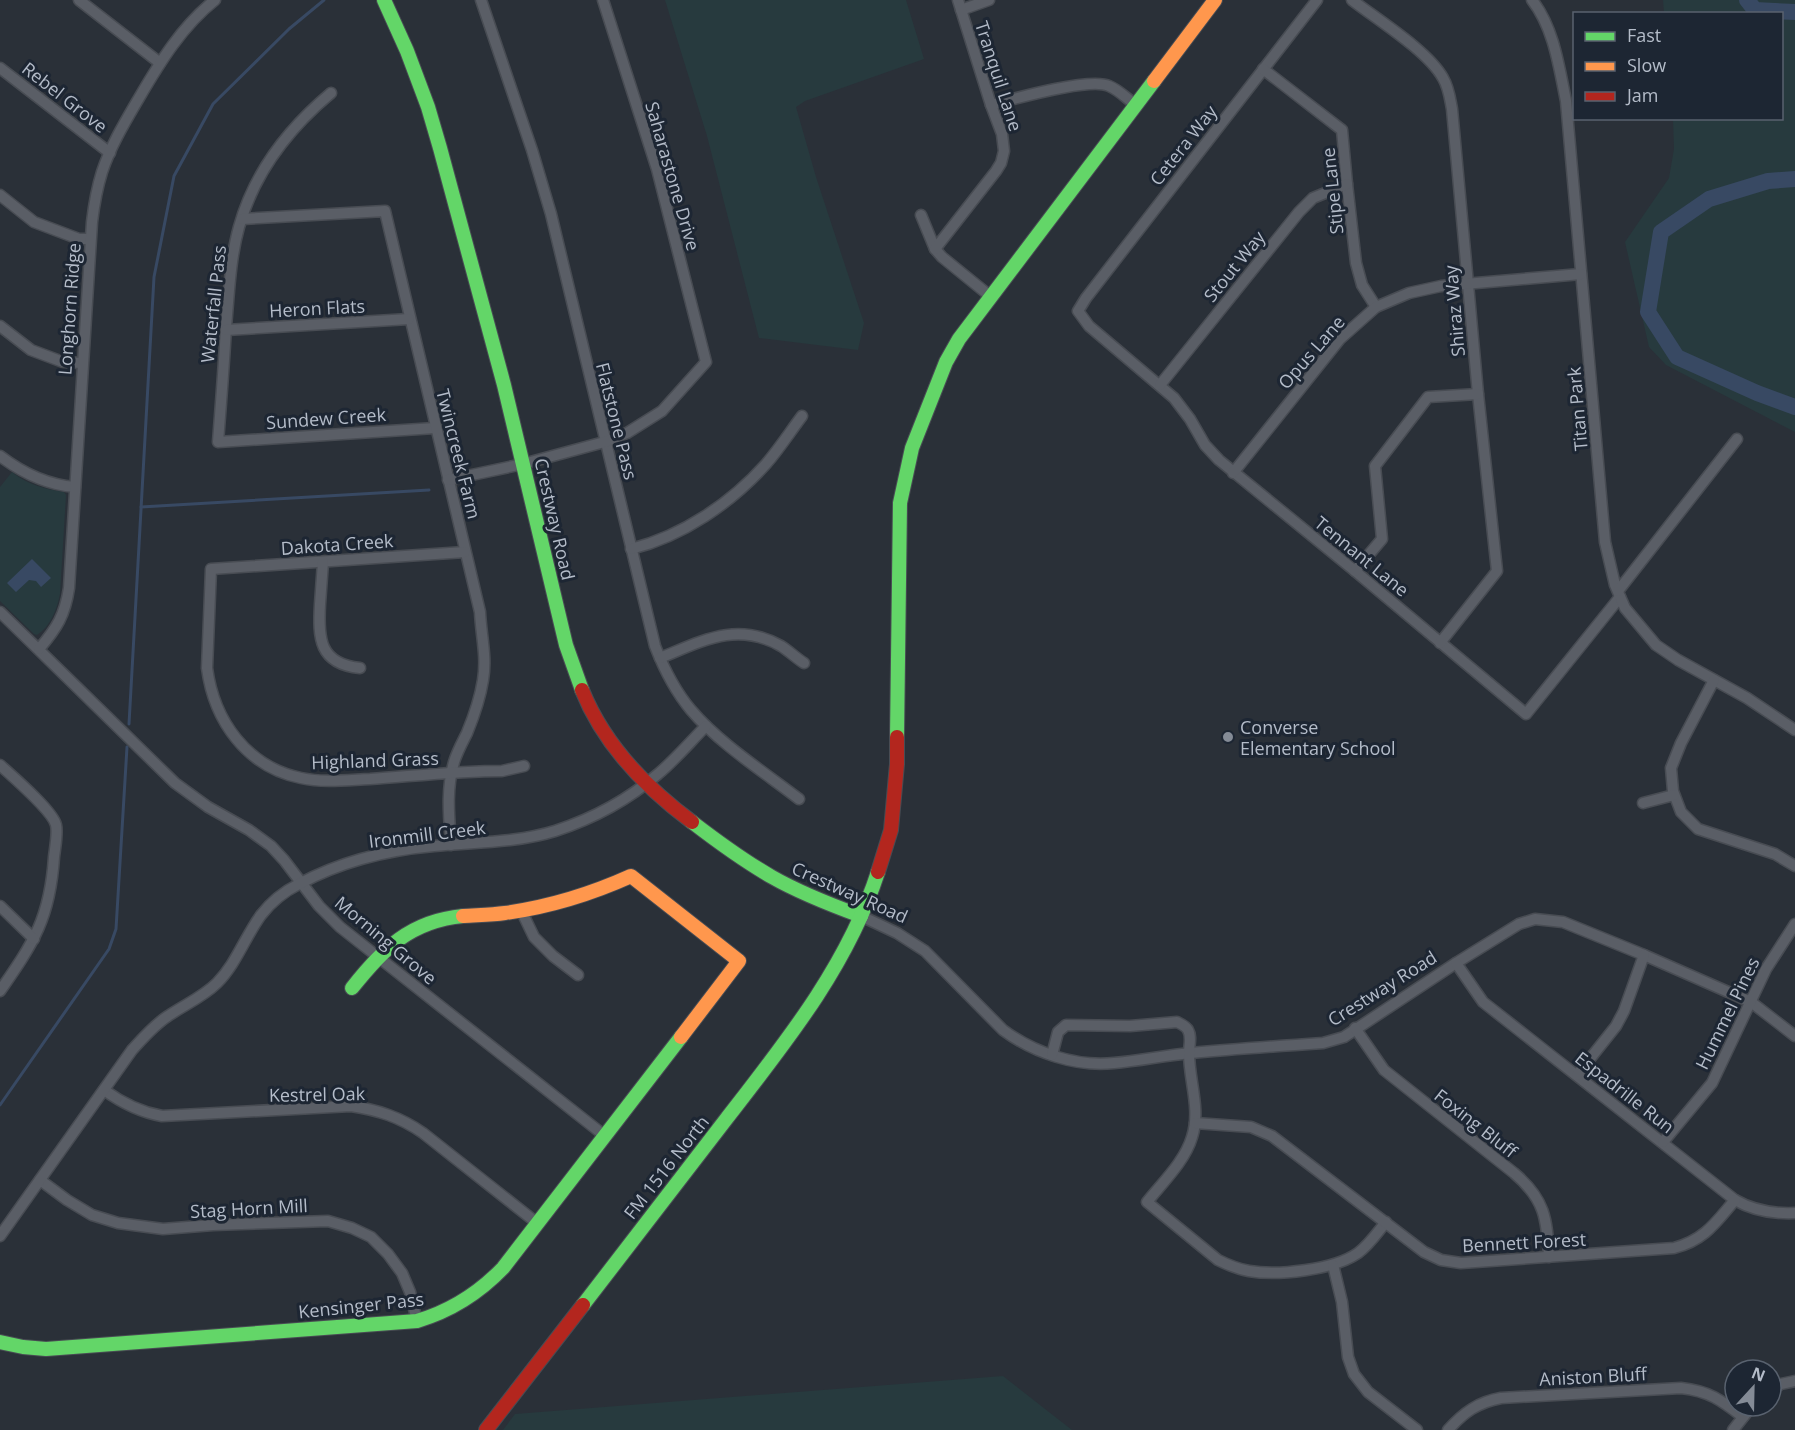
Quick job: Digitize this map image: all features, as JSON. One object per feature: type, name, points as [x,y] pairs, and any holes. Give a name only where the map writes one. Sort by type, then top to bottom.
[{"type":"street","points":[[79,0],[160,63]]},
{"type":"street","name":"Longhorn Ridge","points":[[39,649],[57,626],[67,603],[69,588],[90,239],[96,196],[110,153],[123,125],[160,63],[186,28],[215,0]]},
{"type":"street","name":"Crestway Road","points":[[384,0],[407,51],[434,127],[464,234],[523,464],[566,645],[577,680],[599,725],[616,751],[645,784],[682,815],[748,863],[797,890],[861,916],[913,942],[934,959],[1003,1030],[1022,1043],[1052,1055],[1086,1063],[1323,1043],[1344,1037],[1519,924],[1535,919],[1563,922],[1751,1002],[1795,1036]]},
{"type":"street","name":"Flatstone Pass","points":[[481,0],[532,150],[550,214],[650,629],[660,658],[685,703],[706,726],[799,799]]},
{"type":"street","name":"Saharastone Drive","points":[[603,0],[657,170],[706,362],[656,416],[627,433],[605,441]]},
{"type":"street","points":[[959,5],[989,0]]},
{"type":"street","name":"FM 1516 North","points":[[486,1430],[775,1056],[836,967],[847,947],[870,896],[891,831],[897,754],[900,503],[912,448],[946,362],[959,339],[1215,0]]},
{"type":"street","name":"Cetera Way","points":[[1078,311],[1317,0]]},
{"type":"street","name":"Shiraz Way","points":[[1352,0],[1434,65],[1448,89],[1452,110],[1497,571],[1440,643]]},
{"type":"street","name":"Titan Park","points":[[1534,1],[1550,33],[1570,101],[1581,274],[1605,542],[1619,594],[1625,608],[1656,645],[1678,660],[1747,698],[1795,730]]},
{"type":"street","name":"Tranquil Lane","points":[[935,249],[1001,163],[1004,151],[1002,134],[959,5]]},
{"type":"street","name":"Rebel Grove","points":[[0,68],[110,153]]},
{"type":"street","name":"Stipe Lane","points":[[1263,69],[1342,130],[1359,276],[1376,307]]},
{"type":"street","points":[[991,105],[1037,92],[1096,83],[1108,85],[1136,105]]},
{"type":"street","name":"Waterfall Pass","points":[[218,442],[230,279],[239,227],[257,182],[270,158],[293,128],[331,93]]},
{"type":"street","name":"Stout Way","points":[[1160,385],[1299,212],[1313,198],[1347,184]]},
{"type":"street","points":[[0,195],[34,222],[79,239],[90,239]]},
{"type":"street","name":"Twincreek Farm","points":[[242,219],[385,211],[480,612],[483,680],[474,715],[456,755],[451,774],[448,795],[451,844]]},
{"type":"street","points":[[921,215],[935,249],[952,267],[990,296]]},
{"type":"street","name":"Opus Lane","points":[[1233,473],[1340,339],[1376,307],[1408,292],[1469,283],[1581,274]]},
{"type":"street","name":"Tennant Lane","points":[[1078,311],[1089,326],[1160,385],[1182,409],[1205,445],[1233,473],[1355,571],[1526,714],[1619,594]]},
{"type":"street","name":"Heron Flats","points":[[226,330],[409,319]]},
{"type":"street","points":[[0,326],[31,350],[63,362],[82,363]]},
{"type":"street","points":[[1355,571],[1382,539],[1375,466],[1428,397],[1478,394]]},
{"type":"street","points":[[631,549],[677,532],[704,517],[724,502],[767,462],[802,416]]},
{"type":"street","name":"Sundew Creek","points":[[218,442],[435,428]]},
{"type":"street","points":[[1619,594],[1737,439]]},
{"type":"street","points":[[448,480],[523,464],[605,441]]},
{"type":"street","points":[[0,456],[17,469],[62,486],[75,487]]},
{"type":"street","name":"Dakota Creek","points":[[211,569],[465,552]]},
{"type":"street","points":[[322,562],[320,639],[334,660],[350,667],[360,668]]},
{"type":"street","name":"Highland Grass","points":[[211,569],[207,668],[209,684],[220,716],[237,741],[264,764],[300,778],[336,781],[502,771],[524,766]]},
{"type":"street","name":"Morning Grove","points":[[0,612],[175,783],[208,807],[262,838],[284,860],[329,917],[605,1136]]},
{"type":"street","points":[[660,658],[710,637],[734,633],[767,640],[782,647],[804,663]]},
{"type":"street","points":[[1714,680],[1681,743],[1671,768],[1674,795],[1681,812],[1698,829],[1775,854],[1795,866]]},
{"type":"street","name":"Ironmill Creek","points":[[0,1236],[132,1050],[166,1017],[203,995],[216,984],[230,968],[260,916],[273,902],[300,883],[332,869],[382,854],[451,844],[507,841],[555,831],[578,822],[613,806],[638,790],[668,766],[706,726]]},
{"type":"street","points":[[0,765],[46,810],[56,824],[51,888],[44,914],[34,939],[0,991]]},
{"type":"street","points":[[1643,803],[1674,795]]},
{"type":"street","name":"Kensinger Pass","points":[[0,1342],[46,1349],[417,1321],[447,1311],[470,1299],[485,1287],[503,1268],[739,961],[631,876],[590,893],[521,910]]},
{"type":"street","points":[[0,906],[34,939]]},
{"type":"street","points":[[352,988],[377,957],[410,931],[450,916],[487,915],[521,910],[534,937],[578,975]]},
{"type":"street","name":"Hummel Pines","points":[[1663,1142],[1712,1083],[1771,960],[1795,924]]},
{"type":"street","points":[[1577,1075],[1616,1026],[1624,1011],[1644,955]]},
{"type":"street","name":"Espadrille Run","points":[[1456,963],[1483,1002],[1735,1200],[1757,1210],[1779,1214],[1795,1213]]},
{"type":"street","points":[[1052,1055],[1058,1032],[1066,1025],[1130,1026],[1177,1022],[1188,1029],[1195,1109],[1192,1136],[1184,1154],[1147,1202],[1218,1260],[1229,1266],[1270,1273],[1333,1265],[1360,1252],[1386,1222]]},
{"type":"street","name":"Foxing Bluff","points":[[1356,1028],[1383,1070],[1514,1173],[1530,1189],[1540,1204],[1546,1220],[1549,1257]]},
{"type":"street","name":"Kestrel Oak","points":[[104,1090],[122,1103],[139,1111],[162,1116],[351,1106],[382,1112],[408,1122],[537,1223]]},
{"type":"street","name":"Bennett Forest","points":[[1195,1122],[1251,1127],[1272,1136],[1424,1252],[1451,1262],[1666,1250],[1692,1242],[1710,1229],[1735,1200]]},
{"type":"street","name":"Stag Horn Mill","points":[[40,1180],[92,1215],[118,1223],[164,1229],[327,1221],[352,1228],[371,1237],[402,1273],[410,1292],[417,1321]]},
{"type":"street","points":[[1333,1265],[1342,1302],[1348,1357],[1354,1374],[1368,1392],[1417,1430]]},
{"type":"street","name":"Aniston Bluff","points":[[1448,1430],[1467,1410],[1488,1400],[1501,1398],[1681,1388],[1703,1391],[1723,1402]]},
{"type":"street","points":[[1733,1430],[1742,1418]]},
{"type":"green space","points":[[665,0],[906,0],[924,59],[805,101],[796,107],[816,177],[864,323],[858,350],[759,338],[707,136]]},
{"type":"green space","points":[[1663,0],[1795,0],[1795,432],[1666,365],[1649,347],[1625,242],[1669,178],[1674,149],[1673,120],[1783,120],[1783,12],[1664,12]]},
{"type":"green space","points":[[12,472],[30,483],[64,492],[66,495],[60,594],[53,617],[37,635],[0,601],[0,487]]},
{"type":"green space","points":[[1003,1376],[1072,1430],[503,1430],[515,1414]]},
{"type":"water","points":[[32,559],[51,578],[41,587],[36,581],[29,580],[16,592],[7,583]]},
{"type":"waterway","points":[[129,724],[154,277],[174,176],[213,104],[289,29],[324,0]]},
{"type":"waterway","points":[[1747,0],[1755,10],[1795,12]]},
{"type":"waterway","points":[[1795,179],[1768,181],[1709,199],[1661,232],[1648,312],[1677,357],[1757,393],[1795,407]]},
{"type":"waterway","points":[[141,507],[429,490]]},
{"type":"waterway","points":[[0,1105],[109,949],[116,929],[127,747]]},
{"type":"traffic: fast","points":[[384,0],[407,51],[428,107],[440,148],[504,385],[566,645],[582,690]]},
{"type":"traffic: fast","points":[[897,737],[900,503],[912,448],[946,362],[959,339],[1154,81]]},
{"type":"traffic: fast","points":[[692,822],[731,851],[772,877],[861,916]]},
{"type":"traffic: fast","points":[[583,1305],[793,1031],[833,971],[850,939],[878,872]]},
{"type":"traffic: fast","points":[[352,988],[375,961],[399,939],[428,924],[463,916]]},
{"type":"traffic: fast","points":[[0,1342],[46,1349],[417,1321],[453,1307],[474,1294],[503,1268],[681,1037]]},
{"type":"traffic: slow","points":[[1154,81],[1215,0]]},
{"type":"traffic: slow","points":[[463,916],[505,913],[554,903],[601,889],[631,876],[739,961],[681,1037]]},
{"type":"traffic: jam","points":[[582,690],[602,729],[628,764],[658,794],[692,822]]},
{"type":"traffic: jam","points":[[878,872],[891,830],[897,737]]},
{"type":"traffic: jam","points":[[486,1430],[583,1305]]},
{"type":"place","name":"Converse Elementary School","points":[[1228,737]]}]
